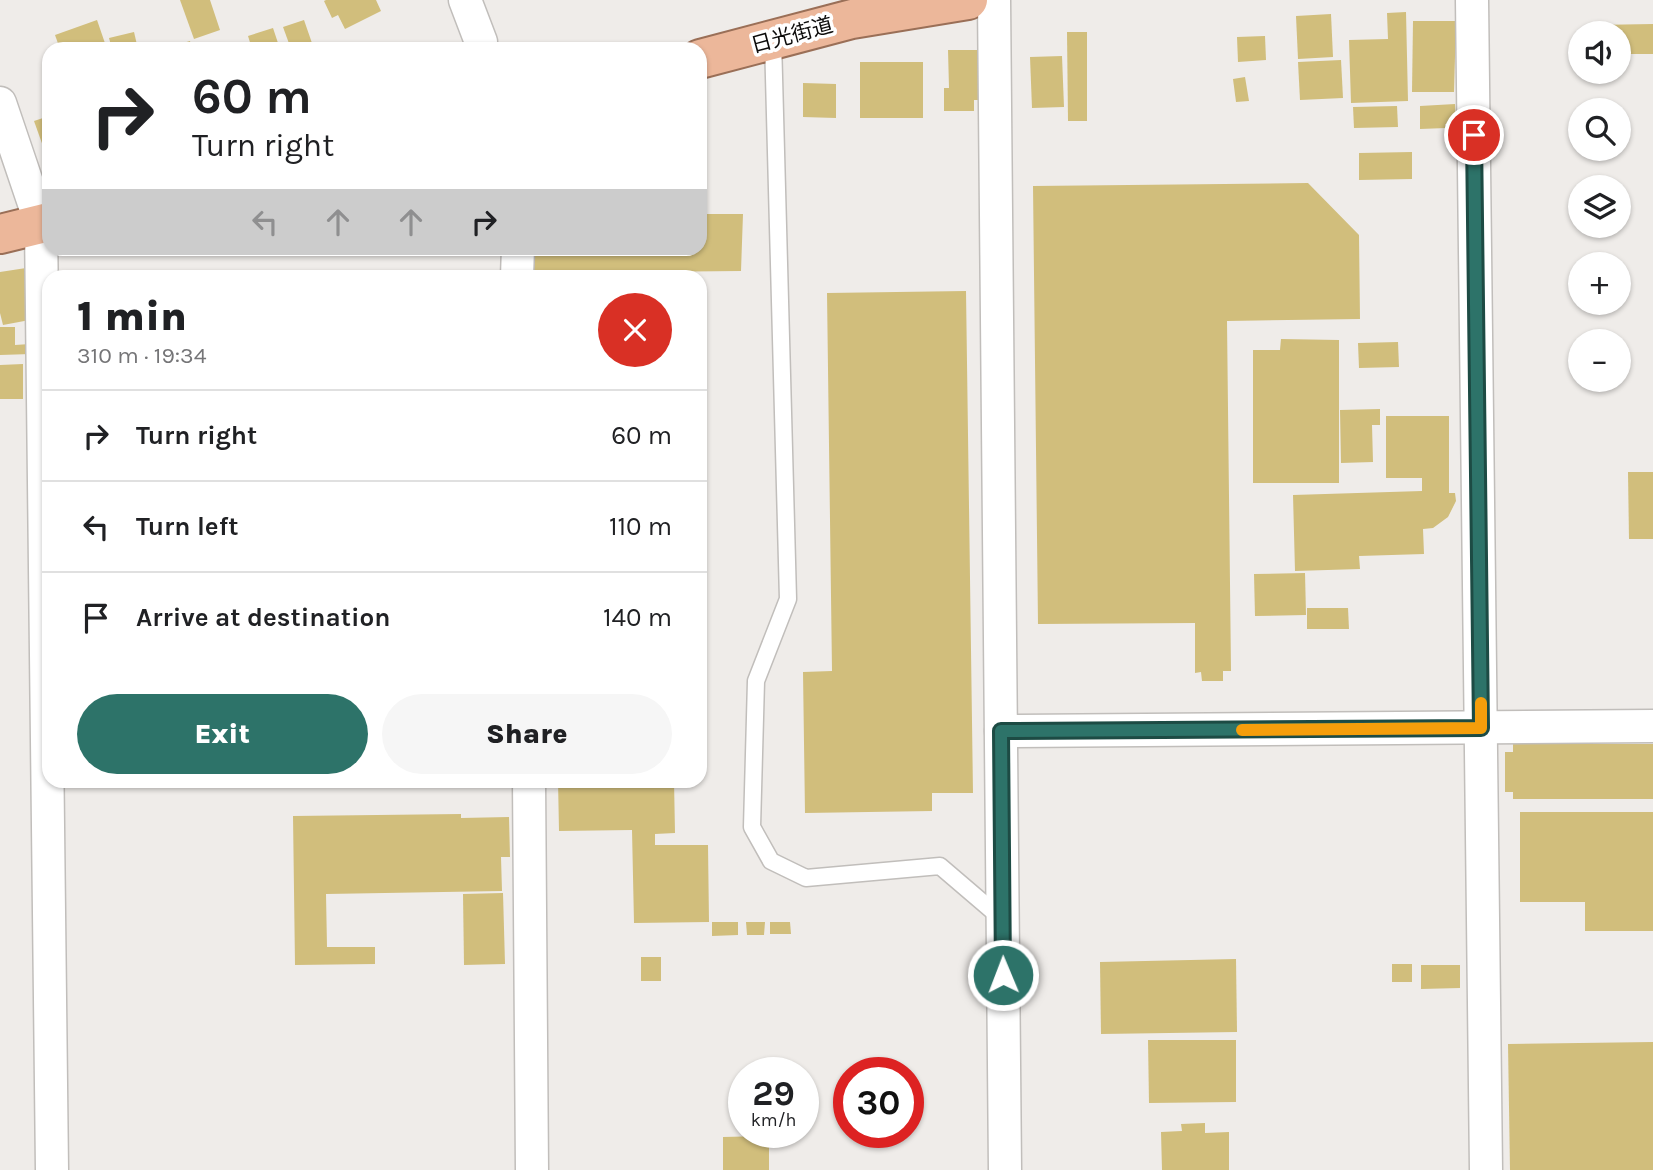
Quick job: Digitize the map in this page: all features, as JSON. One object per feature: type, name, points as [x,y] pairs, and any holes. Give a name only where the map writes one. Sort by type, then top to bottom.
[{"type":"highway","name":"日光街道","points":[[707,57],[852,19],[968,0]]},
{"type":"highway","points":[[0,234],[42,224]]},
{"type":"street","points":[[465,0],[481,42]]},
{"type":"street","points":[[994,0],[1004,1170]]},
{"type":"street","points":[[1472,0],[1486,1170]]},
{"type":"street","points":[[0,103],[42,215]]},
{"type":"street","points":[[1001,731],[1653,726]]},
{"type":"street","points":[[49,788],[52,1170]]},
{"type":"street","points":[[529,788],[532,1170]]},
{"type":"lane","points":[[773,40],[788,599],[756,681],[752,827],[771,861],[806,878],[940,866],[1002,919]]},
{"type":"building","points":[[180,0],[210,0],[220,30],[194,39]]},
{"type":"building","points":[[376,0],[381,11],[345,29],[338,15],[332,18],[324,1]]},
{"type":"building","points":[[1406,12],[1408,101],[1351,103],[1349,40],[1388,39],[1387,13]]},
{"type":"building","points":[[1331,14],[1333,57],[1298,59],[1296,16]]},
{"type":"building","points":[[97,20],[105,42],[58,42],[55,35]]},
{"type":"building","points":[[304,20],[312,42],[288,42],[283,27]]},
{"type":"building","points":[[1413,21],[1456,21],[1454,92],[1412,92]]},
{"type":"building","points":[[1631,24],[1653,24],[1653,54],[1631,54]]},
{"type":"building","points":[[273,28],[278,42],[250,42],[248,36]]},
{"type":"building","points":[[134,32],[136,42],[110,42],[109,38]]},
{"type":"building","points":[[1067,32],[1087,32],[1087,121],[1068,121]]},
{"type":"building","points":[[1265,36],[1266,60],[1238,62],[1237,37]]},
{"type":"building","points":[[948,50],[984,50],[984,100],[974,100],[974,111],[944,111],[944,88],[949,88]]},
{"type":"building","points":[[1062,56],[1064,107],[1032,108],[1030,57]]},
{"type":"building","points":[[1341,60],[1343,98],[1300,100],[1298,62]]},
{"type":"building","points":[[860,62],[923,62],[923,118],[860,118]]},
{"type":"building","points":[[1245,77],[1249,101],[1236,102],[1233,79]]},
{"type":"building","points":[[803,83],[836,84],[836,118],[803,117]]},
{"type":"building","points":[[1455,104],[1456,124],[1445,124],[1446,128],[1420,129],[1420,106]]},
{"type":"building","points":[[1397,106],[1398,127],[1354,128],[1353,107]]},
{"type":"building","points":[[42,118],[42,143],[34,121]]},
{"type":"building","points":[[1412,152],[1412,179],[1359,180],[1359,153]]},
{"type":"building","points":[[1308,183],[1359,235],[1360,319],[1227,321],[1231,671],[1223,671],[1223,681],[1202,681],[1201,672],[1195,673],[1195,623],[1038,624],[1033,186]]},
{"type":"building","points":[[707,214],[743,214],[741,271],[534,270],[533,256],[707,256]]},
{"type":"building","points":[[26,268],[35,319],[3,325],[0,313],[0,272]]},
{"type":"building","points":[[966,291],[973,793],[932,793],[932,811],[805,813],[803,672],[832,671],[827,293]]},
{"type":"building","points":[[0,327],[15,327],[15,345],[30,344],[31,354],[0,355]]},
{"type":"building","points":[[1281,339],[1339,340],[1339,483],[1253,483],[1253,350],[1280,350]]},
{"type":"building","points":[[1398,342],[1399,367],[1359,368],[1358,343]]},
{"type":"building","points":[[23,364],[23,399],[0,399],[0,365]]},
{"type":"building","points":[[1380,409],[1380,425],[1372,425],[1373,462],[1341,463],[1340,410]]},
{"type":"building","points":[[1386,416],[1449,416],[1449,493],[1455,493],[1456,501],[1448,517],[1433,528],[1423,529],[1424,554],[1359,556],[1360,569],[1295,571],[1293,495],[1422,491],[1422,478],[1386,478]]},
{"type":"building","points":[[1628,472],[1653,472],[1653,539],[1629,539]]},
{"type":"building","points":[[1305,573],[1306,615],[1255,616],[1254,574]]},
{"type":"building","points":[[1307,608],[1348,608],[1349,629],[1307,629]]},
{"type":"building","points":[[1513,744],[1653,744],[1653,799],[1513,799],[1513,792],[1505,792],[1505,752],[1513,752]]},
{"type":"building","points":[[558,788],[674,788],[675,833],[655,834],[655,845],[708,845],[709,922],[634,923],[632,830],[559,831]]},
{"type":"building","points":[[1520,812],[1653,812],[1653,931],[1585,931],[1585,902],[1520,902]]},
{"type":"building","points":[[461,814],[461,818],[509,817],[510,857],[501,857],[502,891],[326,894],[327,947],[375,947],[375,964],[295,965],[293,816]]},
{"type":"building","points":[[503,893],[505,964],[464,965],[463,894]]},
{"type":"building","points":[[712,922],[738,922],[738,935],[712,936]]},
{"type":"building","points":[[746,922],[765,922],[764,935],[747,935]]},
{"type":"building","points":[[770,922],[790,922],[791,934],[770,934]]},
{"type":"building","points":[[641,957],[661,957],[661,981],[641,981]]},
{"type":"building","points":[[1236,959],[1237,1032],[1101,1034],[1100,962]]},
{"type":"building","points":[[1392,964],[1412,964],[1412,982],[1392,982]]},
{"type":"building","points":[[1421,965],[1460,965],[1460,988],[1421,989]]},
{"type":"building","points":[[1148,1040],[1236,1040],[1236,1102],[1149,1103]]},
{"type":"building","points":[[1653,1042],[1653,1170],[1510,1170],[1508,1044]]},
{"type":"building","points":[[1205,1123],[1205,1133],[1229,1132],[1229,1170],[1162,1170],[1161,1132],[1182,1131],[1181,1124]]},
{"type":"building","points":[[723,1137],[728,1137],[728,1148],[769,1148],[769,1170],[723,1170]]},
{"type":"slow traffic","points":[[1242,730],[1481,728],[1481,703]]},
{"type":"route","points":[[1003,975],[1001,731],[1481,728],[1474,135]]}]
